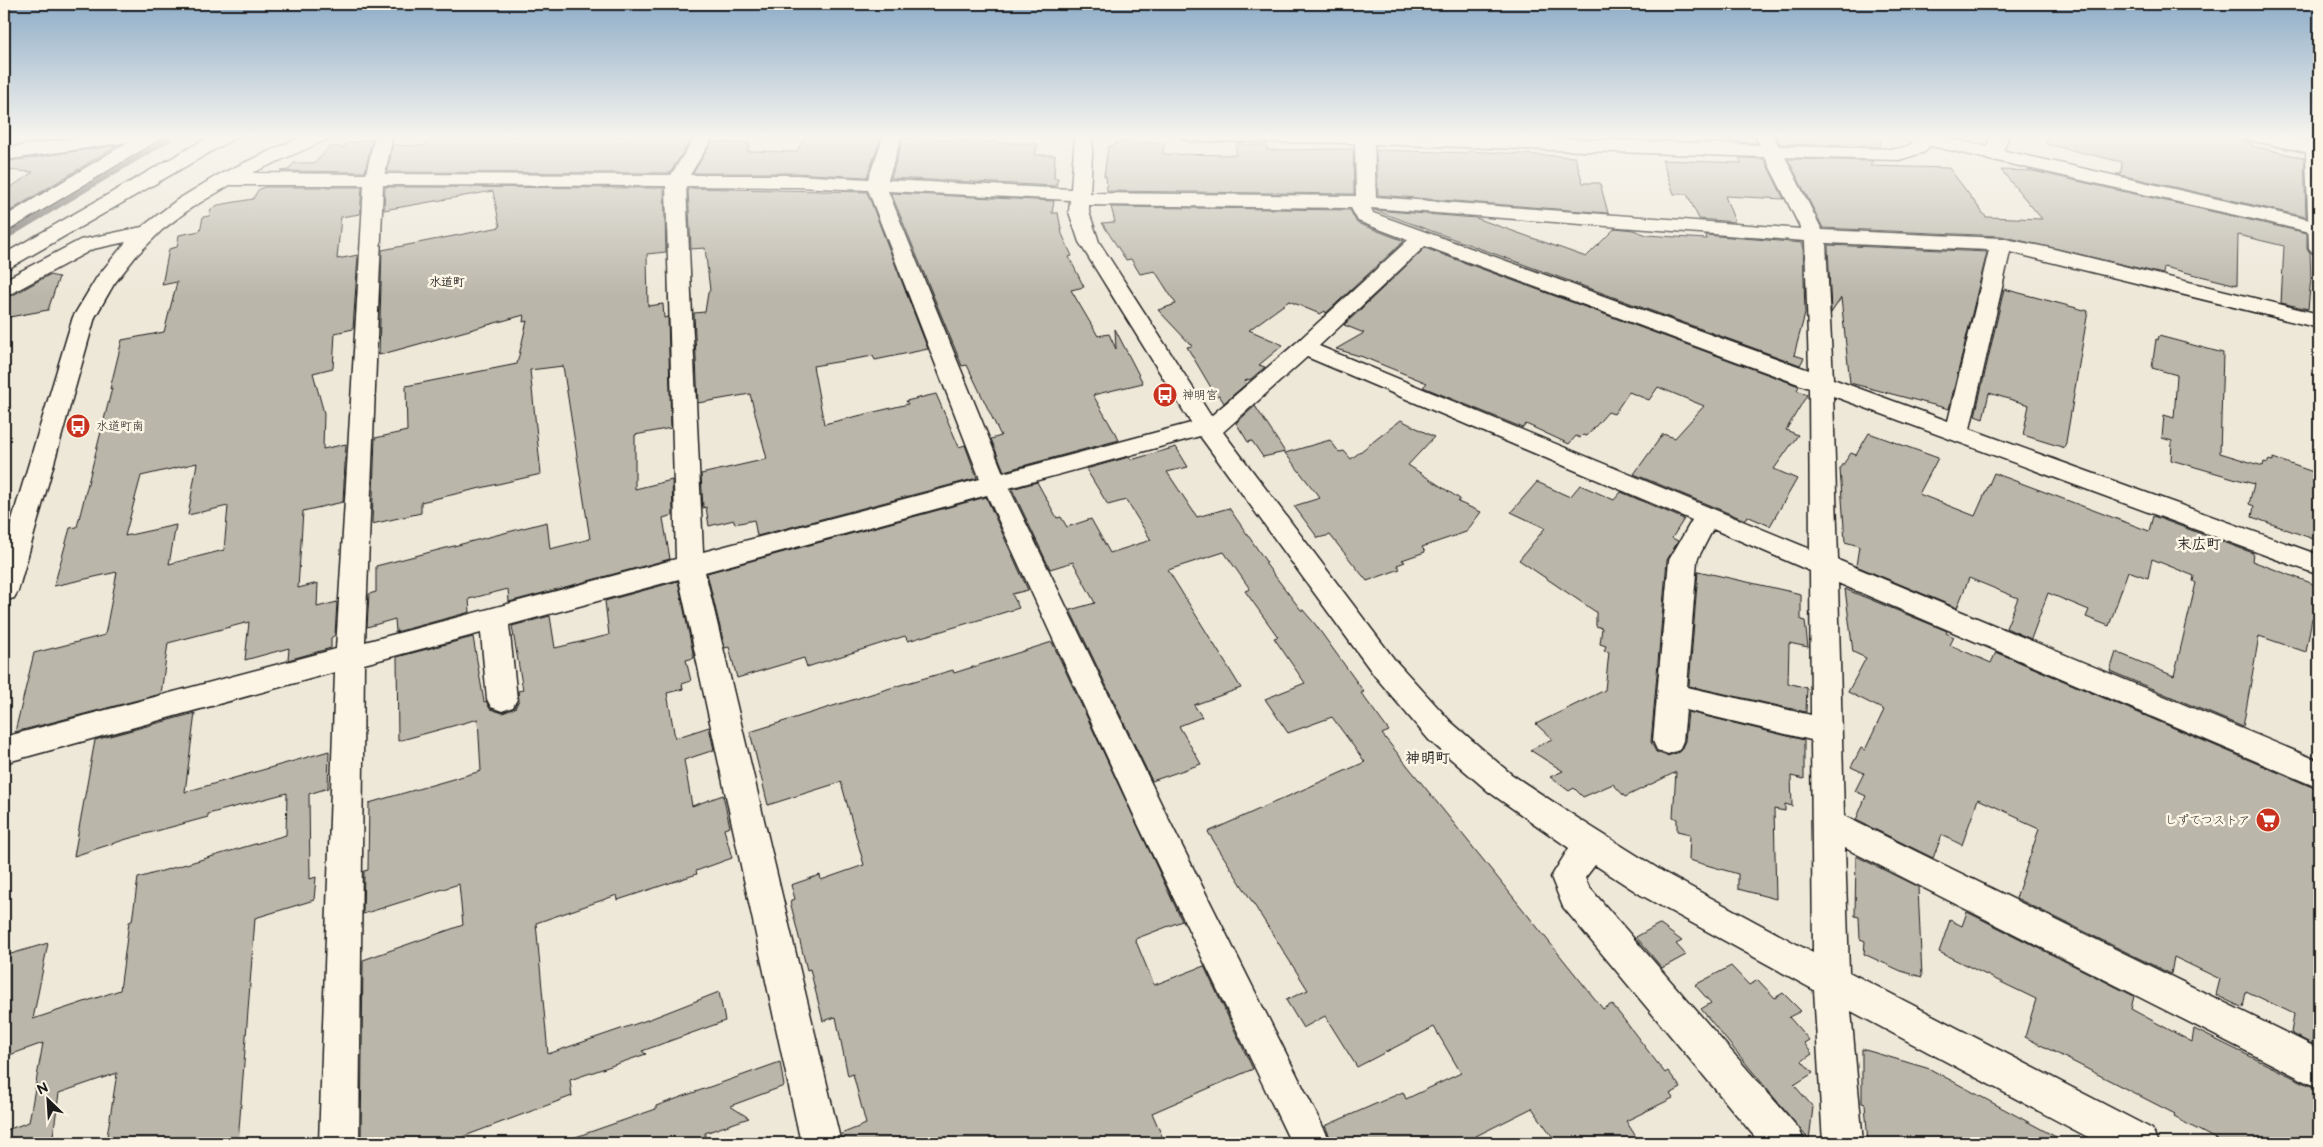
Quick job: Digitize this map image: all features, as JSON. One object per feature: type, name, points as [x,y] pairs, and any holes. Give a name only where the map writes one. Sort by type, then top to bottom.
[{"type":"street","points":[[4,225],[65,189]]},
{"type":"street","points":[[4,263],[133,189]]},
{"type":"street","points":[[4,591],[84,317],[97,291],[113,268],[146,232],[190,200],[210,189]]},
{"type":"street","points":[[339,1143],[350,656],[374,189]]},
{"type":"street","points":[[676,189],[690,566],[821,1143]]},
{"type":"street","points":[[877,189],[994,483],[1153,822],[1311,1143]]},
{"type":"street","points":[[936,189],[1080,197],[1362,202],[1815,236],[2001,244],[2050,254],[2319,320]]},
{"type":"street","points":[[1081,189],[1080,212],[1089,242],[1207,429],[1384,667],[1440,731],[1500,783],[1591,845],[1653,884],[1831,981],[2138,1143]]},
{"type":"street","points":[[1363,189],[1362,202],[1365,217],[2319,565]]},
{"type":"street","points":[[1790,189],[1815,236],[1821,384],[1831,981],[1843,1143]]},
{"type":"street","points":[[2165,189],[2319,228],[2317,189]]},
{"type":"street","points":[[4,288],[87,244],[146,232]]},
{"type":"street","points":[[4,750],[994,483],[1207,429],[1304,348],[1423,238]]},
{"type":"street","points":[[1957,433],[2001,244]]},
{"type":"street","points":[[1304,348],[2319,775]]},
{"type":"street","points":[[1668,741],[1684,560],[1707,516]]},
{"type":"street","points":[[494,618],[502,699]]},
{"type":"street","points":[[1671,695],[1827,731]]},
{"type":"street","points":[[1828,823],[2319,1069]]},
{"type":"street","points":[[1591,845],[1568,876],[1575,896],[1784,1143]]},
{"type":"building","points":[[9,189],[47,189],[10,211],[4,211],[4,192]]},
{"type":"building","points":[[261,189],[362,189],[360,214],[341,217],[337,259],[358,255],[353,329],[335,333],[333,368],[313,373],[324,413],[323,449],[346,444],[343,502],[303,511],[298,588],[318,583],[317,607],[337,602],[335,635],[331,638],[331,648],[288,660],[289,648],[245,660],[249,622],[168,643],[161,694],[15,732],[34,653],[105,635],[117,572],[54,586],[70,528],[77,527],[112,388],[110,389],[122,340],[164,332],[177,282],[162,285],[169,249],[177,247],[179,235],[200,231],[203,217],[209,216],[211,209],[218,205],[253,199],[258,190]],"holes":[[[197,463],[188,515],[228,506],[224,550],[169,564],[176,525],[125,536],[141,476]]]},
{"type":"building","points":[[385,189],[664,189],[666,252],[647,254],[648,306],[663,304],[664,318],[668,317],[671,428],[635,435],[635,489],[672,480],[673,515],[663,518],[670,559],[509,602],[508,589],[469,599],[470,612],[396,632],[395,619],[367,627],[369,594],[376,592],[376,566],[547,522],[550,549],[590,539],[563,366],[530,370],[541,474],[421,502],[421,513],[372,524],[375,438],[407,431],[406,386],[517,364],[527,321],[523,322],[524,315],[379,355],[382,250],[500,227],[493,191],[384,210]]},
{"type":"building","points":[[688,189],[867,192],[928,349],[875,360],[873,356],[813,366],[824,424],[908,404],[906,401],[936,394],[959,447],[965,445],[977,478],[757,536],[754,520],[735,524],[734,520],[709,526],[706,507],[703,508],[701,474],[767,459],[750,394],[698,403],[694,313],[705,312],[710,290],[705,248],[691,249]]},
{"type":"building","points":[[1107,189],[1354,189],[1354,194],[1107,191]]},
{"type":"building","points":[[1378,189],[1601,189],[1608,213],[1378,195]]},
{"type":"building","points":[[1672,189],[1779,189],[1784,199],[1725,196],[1735,222],[1699,219],[1687,194],[1674,194]]},
{"type":"building","points":[[1803,189],[1964,189],[1986,217],[2042,219],[2017,189],[2110,189],[2307,233],[2311,278],[2308,309],[2281,303],[2284,246],[2238,235],[2237,285],[2164,267],[2163,274],[2001,236],[1823,228]]},
{"type":"building","points":[[2180,189],[2305,189],[2306,217]]},
{"type":"building","points":[[891,193],[1054,201],[1052,213],[1058,213],[1062,234],[1072,256],[1069,257],[1084,287],[1071,290],[1098,336],[1109,334],[1116,349],[1115,329],[1143,383],[1093,395],[1119,440],[1004,471],[991,439],[1001,436],[967,365],[962,366]]},
{"type":"building","points":[[1111,207],[1350,210],[1357,223],[1404,241],[1326,313],[1325,311],[1320,314],[1289,301],[1249,330],[1283,345],[1259,365],[1265,367],[1251,379],[1244,381],[1246,384],[1224,403],[1219,395],[1216,396],[1187,347],[1192,346],[1158,310],[1176,304],[1155,271],[1140,274],[1131,259],[1126,260],[1102,223],[1115,222]]},
{"type":"building","points":[[1374,210],[1476,218],[1586,257],[1615,228],[1633,230],[1647,235],[1707,239],[1706,235],[1803,243],[1805,314],[1794,355],[1804,358],[1800,365]]},
{"type":"building","points":[[1828,245],[1987,252],[1949,409],[1850,383],[1841,298],[1831,313]]},
{"type":"building","points":[[1425,248],[1799,386],[1797,390],[1807,395],[1786,430],[1798,435],[1774,469],[1797,479],[1770,526],[1747,516],[1745,520],[1634,474],[1663,434],[1675,438],[1704,406],[1658,387],[1649,400],[1629,392],[1614,414],[1608,412],[1587,436],[1583,435],[1580,438],[1576,436],[1569,444],[1526,424],[1523,428],[1423,387],[1427,383],[1363,357],[1336,349],[1364,333],[1344,325]]},
{"type":"building","points":[[49,275],[59,277],[48,310],[4,318],[4,296],[13,295]]},
{"type":"building","points":[[2004,289],[2088,311],[2065,448],[2023,435],[2029,405],[1989,393],[1983,419],[1975,416]]},
{"type":"building","points":[[2159,336],[2223,353],[2220,453],[2263,466],[2264,462],[2268,463],[2268,460],[2273,461],[2273,458],[2319,474],[2319,541],[2252,517],[2254,506],[2249,504],[2254,484],[2171,460],[2172,441],[2162,438],[2164,415],[2174,418],[2177,375],[2152,368],[2156,339],[2158,340]]},
{"type":"building","points":[[1255,406],[1285,452],[1263,457],[1252,441],[1248,442],[1236,423]]},
{"type":"building","points":[[1401,420],[1434,437],[1408,465],[1460,499],[1458,502],[1481,512],[1466,532],[1422,547],[1425,552],[1402,560],[1405,562],[1397,565],[1400,569],[1367,581],[1330,535],[1318,538],[1294,506],[1320,498],[1285,453],[1330,440],[1339,452],[1344,451],[1351,459]]},
{"type":"building","points":[[1869,433],[1938,458],[1919,494],[1975,516],[1994,473],[2149,531],[2153,516],[2253,553],[2252,561],[2319,586],[2319,621],[2312,618],[2306,652],[2259,636],[2243,727],[2110,671],[2116,652],[2174,676],[2196,583],[2193,581],[2194,576],[2152,559],[2148,578],[2128,571],[2109,626],[2086,617],[2089,610],[2048,593],[2031,639],[2006,628],[2018,598],[1969,578],[1957,608],[1856,566],[1859,546],[1845,542],[1840,469],[1851,453],[1856,455]]},
{"type":"building","points":[[1176,447],[1188,467],[1167,472],[1197,517],[1229,508],[1267,563],[1265,563],[1301,610],[1315,624],[1364,692],[1361,693],[1389,731],[1382,734],[1603,1009],[1612,1004],[1665,1073],[1668,1071],[1681,1088],[1670,1094],[1673,1098],[1626,1121],[1640,1143],[1557,1143],[1532,1108],[1476,1136],[1480,1143],[1333,1143],[1325,1126],[1403,1092],[1406,1099],[1461,1073],[1434,1027],[1357,1067],[1325,1016],[1303,1028],[1286,1000],[1308,990],[1208,832],[1365,762],[1332,717],[1288,733],[1265,699],[1305,683],[1274,638],[1278,637],[1245,591],[1250,589],[1224,552],[1168,570],[1241,688],[1194,705],[1202,717],[1179,726],[1201,764],[1152,781],[1070,610],[1095,603],[1073,562],[1050,569],[1012,489],[1037,482],[1057,518],[1061,517],[1067,527],[1091,519],[1110,553],[1151,540],[1126,500],[1108,505],[1086,469],[1129,457],[1131,460]]},
{"type":"building","points":[[1537,482],[1570,497],[1580,485],[1614,500],[1621,492],[1684,519],[1672,538],[1678,541],[1667,560],[1651,742],[1656,752],[1667,756],[1680,752],[1685,741],[1688,712],[1804,740],[1804,779],[1791,776],[1792,806],[1785,804],[1785,811],[1774,809],[1776,899],[1738,889],[1738,874],[1689,860],[1690,834],[1677,831],[1677,819],[1673,817],[1676,772],[1625,797],[1613,784],[1583,797],[1574,788],[1569,791],[1550,777],[1563,771],[1530,750],[1552,739],[1536,724],[1605,690],[1609,652],[1604,651],[1606,646],[1600,644],[1602,628],[1596,626],[1596,612],[1519,560],[1545,528],[1511,512]]},
{"type":"building","points":[[986,497],[1028,590],[1012,594],[1019,608],[908,641],[905,636],[807,667],[804,658],[737,678],[729,647],[725,648],[707,573]]},
{"type":"building","points":[[1698,571],[1801,594],[1801,620],[1805,621],[1808,647],[1789,643],[1788,683],[1807,688],[1806,712],[1689,686]]},
{"type":"building","points":[[678,581],[694,658],[686,660],[691,681],[682,684],[683,689],[667,693],[675,738],[709,727],[714,750],[684,760],[692,806],[723,795],[730,827],[724,829],[732,858],[696,871],[697,874],[618,900],[617,895],[536,923],[548,1054],[650,1019],[719,992],[725,1021],[642,1051],[646,1054],[570,1080],[572,1096],[446,1143],[361,1143],[363,960],[463,925],[459,884],[363,914],[364,871],[368,870],[369,803],[481,771],[478,719],[398,741],[397,657],[473,637],[484,702],[486,701],[490,709],[503,713],[515,708],[519,700],[518,691],[523,690],[512,626],[550,616],[555,648],[609,635],[605,601]]},
{"type":"building","points":[[1845,589],[1947,631],[1946,633],[1954,637],[1950,645],[1991,663],[1996,652],[2319,790],[2319,1035],[2313,1032],[2312,1044],[2291,1033],[2294,1014],[2246,991],[2243,1008],[2216,995],[2220,979],[2174,957],[2171,974],[2016,898],[2039,829],[2019,820],[2020,818],[1978,799],[1962,845],[1942,835],[1933,858],[1856,820],[1866,796],[1855,791],[1864,773],[1851,767],[1861,748],[1865,750],[1884,710],[1848,692],[1866,658],[1853,652]]},
{"type":"building","points":[[1052,642],[1182,921],[1135,939],[1154,985],[1204,966],[1253,1069],[1152,1113],[1165,1143],[843,1143],[841,1134],[866,1124],[853,1074],[848,1076],[836,1017],[823,1021],[810,969],[807,970],[790,901],[795,899],[791,885],[820,875],[821,880],[864,865],[841,782],[768,805],[750,732],[897,686],[953,670],[954,673]]},
{"type":"building","points":[[195,713],[185,792],[329,751],[328,788],[309,794],[310,879],[316,877],[314,900],[255,918],[238,1143],[106,1143],[117,1073],[59,1093],[52,1143],[4,1143],[4,1131],[29,1122],[43,1043],[4,1057],[4,956],[48,943],[33,1019],[120,990],[129,922],[132,921],[138,878],[286,835],[287,793],[208,814],[208,817],[127,839],[74,856],[95,740]]},
{"type":"building","points":[[1856,856],[1918,887],[1922,977],[1901,971],[1864,954],[1865,941],[1860,939],[1859,917],[1855,916]]},
{"type":"building","points":[[1967,912],[2134,996],[2131,1009],[2192,1042],[2194,1029],[2319,1090],[2319,1143],[2223,1143],[2174,1117],[2175,1114],[2025,1037],[2036,999],[1939,952],[1950,920],[1962,926]]},
{"type":"building","points":[[1659,924],[1682,941],[1676,944],[1686,955],[1662,968],[1636,937]]},
{"type":"building","points":[[1731,966],[1749,985],[1758,980],[1775,998],[1783,993],[1801,1011],[1789,1017],[1809,1040],[1804,1043],[1812,1054],[1802,1061],[1813,1073],[1794,1085],[1813,1107],[1809,1140],[1701,1009],[1711,1003],[1695,985]]},
{"type":"building","points":[[1862,1049],[1930,1069],[2067,1143],[1868,1143],[1865,1104],[1862,1103]]},
{"type":"building","points":[[780,1062],[784,1086],[730,1106],[749,1118],[705,1133],[706,1143],[567,1143],[567,1140],[656,1109],[656,1106]]},
{"type":"waterway","points":[[4,238],[86,189]]},
{"type":"place","name":"神明宮","points":[[1165,395]]},
{"type":"place","name":"水道町南","points":[[78,426]]},
{"type":"place","name":"しずてつストア","points":[[2268,820]]},
{"type":"district","name":"水道町","points":[[447,282]]},
{"type":"district","name":"末広町","points":[[2199,544]]},
{"type":"district","name":"神明町","points":[[1428,758]]}]
